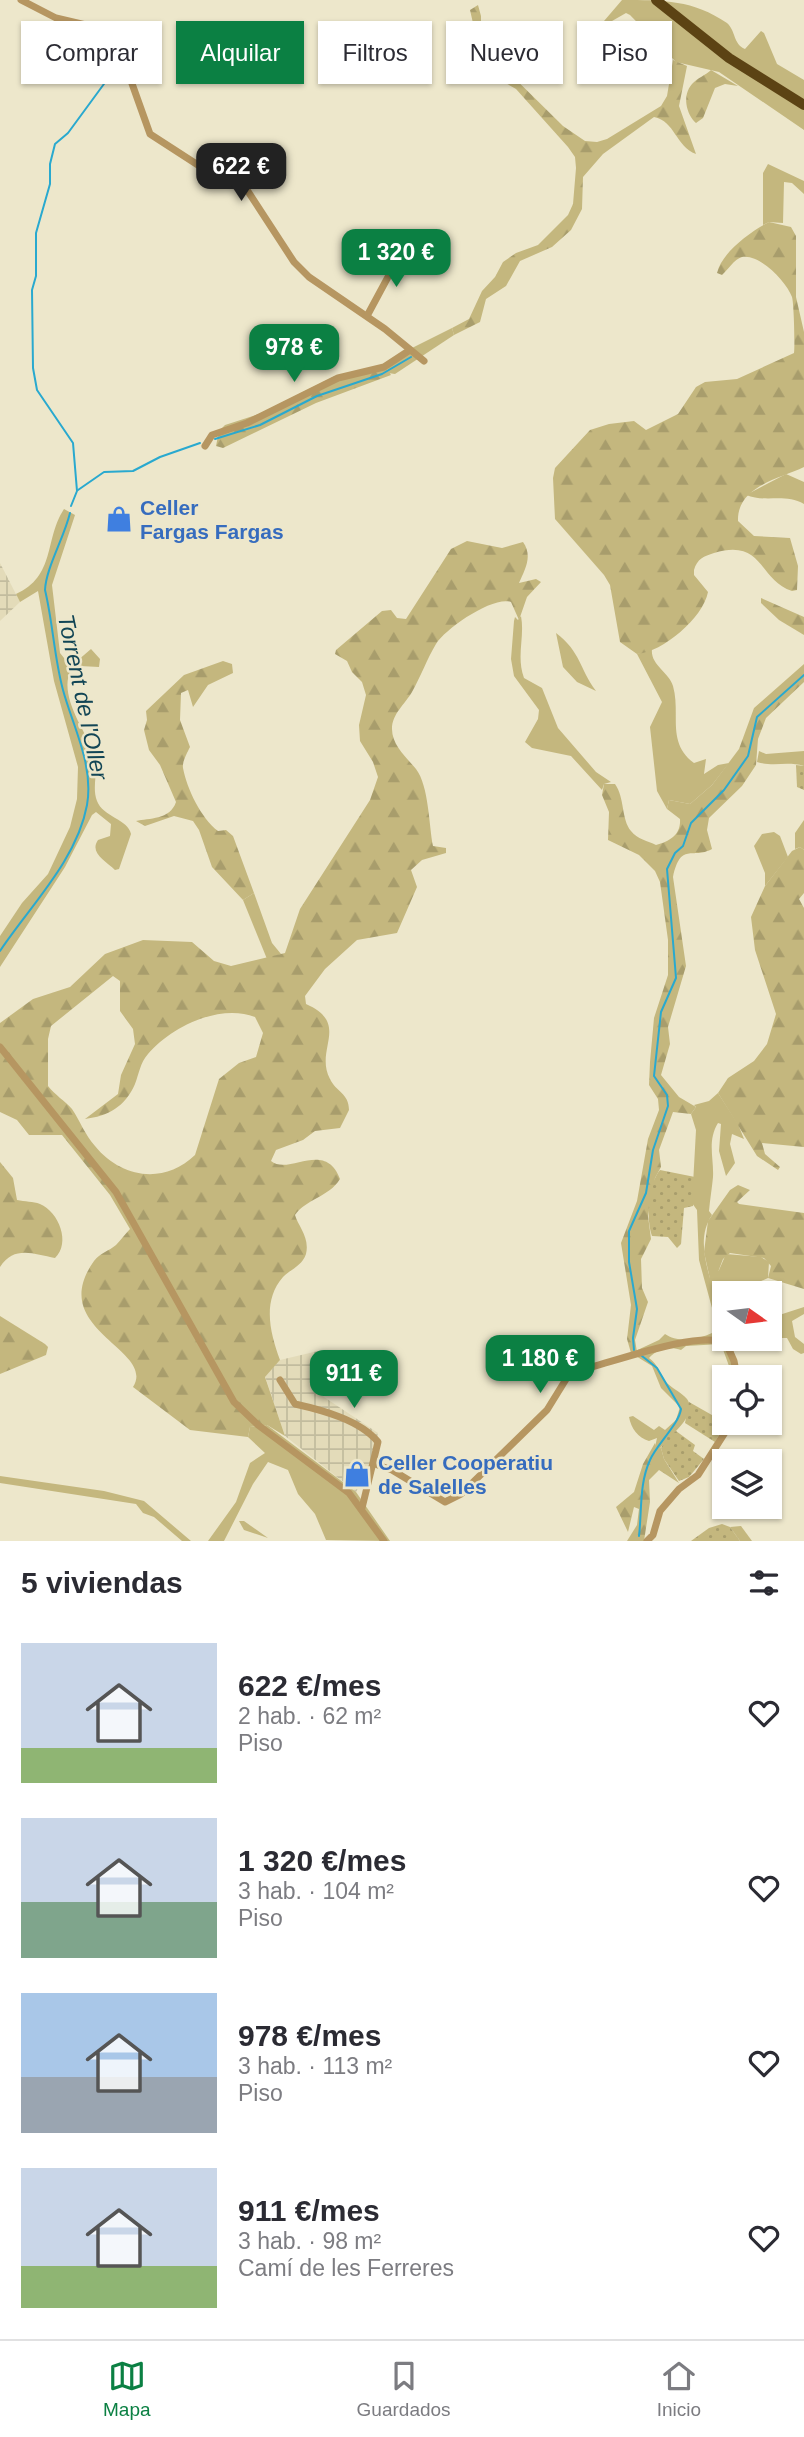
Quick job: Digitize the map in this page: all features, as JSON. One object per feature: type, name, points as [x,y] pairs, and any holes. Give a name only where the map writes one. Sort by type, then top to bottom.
[{"type":"highway","points":[[656,0],[729,58],[804,105]]},
{"type":"street","points":[[21,0],[56,18],[124,34],[129,46],[133,89],[150,134],[201,167],[226,168],[236,173],[294,262],[309,277],[366,316],[424,361]]},
{"type":"street","points":[[366,316],[402,251]]},
{"type":"street","points":[[205,446],[212,435],[247,423],[338,378],[384,367],[410,350]]},
{"type":"street","points":[[0,1047],[116,1192],[234,1402],[258,1425],[353,1497],[384,1541]]},
{"type":"street","points":[[374,1464],[392,1470],[445,1502],[461,1494],[547,1410],[568,1376],[577,1371],[663,1347],[715,1339],[726,1343],[735,1365]]},
{"type":"street","points":[[280,1380],[295,1404],[322,1410],[372,1435],[378,1443],[362,1508]]},
{"type":"street","points":[[647,1541],[653,1535],[660,1511],[679,1489],[698,1475],[723,1435]]},
{"type":"street","points":[[353,1497],[368,1488]]},
{"type":"shaded area","points":[[0,563],[20,602],[0,621]]},
{"type":"shaded area","points":[[318,1351],[324,1364],[318,1393],[378,1433],[371,1463],[356,1492],[285,1436],[265,1376],[280,1360]]},
{"type":"green space","points":[[622,0],[665,1],[714,15],[727,23],[738,44],[745,49],[761,31],[777,64],[804,80],[804,130],[719,72],[676,62],[672,58],[672,21],[636,21],[626,13],[612,21],[604,21]]},
{"type":"green space","points":[[478,5],[481,21],[472,21],[470,10]]},
{"type":"green space","points":[[673,60],[687,66],[679,106],[696,154],[684,146],[667,123],[654,117],[603,154],[583,177],[582,209],[571,230],[552,247],[520,261],[506,286],[486,299],[480,322],[454,335],[452,328],[469,319],[482,291],[495,277],[503,262],[516,253],[538,245],[568,215],[573,204],[575,157],[516,89],[507,84],[520,84],[563,126],[585,141],[597,142],[607,139],[661,106],[667,96],[669,84],[672,84]]},
{"type":"green space","points":[[711,70],[738,86],[725,84],[715,88],[703,118],[696,123],[688,110],[687,93],[694,82]]},
{"type":"green space","points":[[768,164],[804,181],[804,194],[792,183],[784,182],[783,223],[769,222],[763,225],[763,173]]},
{"type":"green space","points":[[769,222],[791,227],[796,236],[796,297],[804,332],[804,467],[761,485],[752,492],[744,499],[738,521],[754,536],[790,538],[798,566],[797,590],[792,591],[781,586],[759,562],[742,551],[730,550],[707,555],[699,561],[694,570],[694,575],[708,592],[698,612],[690,623],[670,640],[637,654],[620,642],[610,585],[604,575],[555,519],[555,468],[590,430],[634,421],[646,430],[678,414],[696,387],[705,382],[737,379],[794,353],[792,297],[778,277],[764,264],[749,257],[736,260],[722,275],[717,273],[731,250]]},
{"type":"green space","points":[[452,328],[454,335],[395,374],[388,373],[387,369],[402,353]]},
{"type":"green space","points":[[377,367],[387,369],[391,375],[316,403],[223,448],[216,446],[219,431],[225,425],[259,414],[335,376]]},
{"type":"green space","points":[[786,474],[804,482],[804,504],[790,499],[746,495]]},
{"type":"green space","points":[[64,509],[75,515],[52,585],[60,653],[68,663],[77,661],[91,649],[100,659],[99,667],[80,666],[71,670],[68,690],[74,712],[96,758],[97,801],[104,811],[125,825],[131,834],[119,869],[115,870],[96,849],[98,840],[110,836],[111,824],[96,812],[92,815],[65,867],[0,967],[0,936],[22,903],[48,874],[70,827],[77,799],[78,767],[54,681],[38,591],[20,602],[16,594],[38,577]]},
{"type":"green space","points":[[467,541],[502,548],[523,542],[528,557],[519,583],[536,579],[541,582],[527,597],[519,620],[511,602],[503,601],[482,608],[441,637],[412,692],[396,714],[393,735],[397,746],[416,769],[424,785],[433,846],[446,848],[446,853],[422,860],[411,870],[417,887],[397,933],[357,940],[325,969],[305,996],[306,1004],[326,1020],[329,1038],[326,1068],[330,1079],[345,1096],[349,1110],[340,1128],[315,1131],[303,1140],[276,1150],[271,1161],[287,1165],[325,1161],[333,1167],[340,1179],[330,1190],[305,1205],[295,1215],[305,1237],[306,1254],[299,1264],[283,1277],[272,1296],[271,1328],[280,1360],[265,1377],[285,1436],[267,1425],[250,1427],[248,1437],[190,1430],[133,1387],[136,1374],[130,1361],[91,1321],[83,1304],[83,1285],[94,1261],[116,1245],[130,1229],[110,1195],[62,1135],[29,1135],[17,1120],[0,1112],[0,1023],[33,999],[70,987],[105,954],[143,940],[192,942],[214,961],[231,966],[285,953],[300,909],[370,800],[378,777],[373,762],[360,741],[359,725],[366,695],[362,682],[352,672],[347,661],[335,654],[336,650],[382,611],[391,610],[397,618],[406,619],[451,549]],"holes":[[[113,976],[120,981],[120,1011],[133,1029],[135,1044],[121,1075],[118,1094],[85,1119],[101,1116],[121,1104],[131,1092],[148,1054],[170,1035],[197,1020],[212,1015],[241,1013],[255,1017],[263,1033],[256,1057],[239,1063],[219,1079],[195,1155],[183,1165],[157,1174],[130,1171],[105,1157],[88,1137],[72,1109],[48,1086],[48,1039],[51,1026]]]},
{"type":"green space","points":[[761,598],[804,617],[804,635],[779,620],[761,603]]},
{"type":"green space","points":[[521,616],[521,662],[524,678],[542,688],[558,728],[596,772],[611,782],[604,784],[602,790],[571,756],[532,748],[525,742],[538,719],[539,710],[514,676],[511,659],[514,621],[515,617],[518,620]]},
{"type":"green space","points":[[556,633],[575,654],[596,691],[577,682],[563,667]]},
{"type":"green space","points":[[652,649],[654,660],[673,686],[677,737],[685,755],[694,763],[706,759],[704,774],[718,765],[729,763],[712,785],[690,804],[669,800],[667,809],[657,791],[650,727],[662,702],[637,654]]},
{"type":"green space","points":[[223,661],[232,664],[233,673],[208,685],[193,707],[188,690],[181,693],[180,720],[190,747],[183,768],[191,794],[206,819],[218,831],[226,830],[233,836],[254,893],[243,900],[212,867],[199,830],[193,821],[174,816],[145,826],[136,821],[164,815],[176,802],[160,765],[149,750],[144,730],[146,711],[184,675]]},
{"type":"green space","points":[[804,664],[804,682],[766,718],[758,739],[756,765],[742,786],[709,818],[707,830],[712,849],[684,855],[676,866],[673,877],[686,966],[668,1027],[670,1044],[661,1075],[679,1097],[696,1107],[691,1114],[673,1112],[659,1150],[661,1167],[655,1178],[648,1216],[651,1239],[641,1259],[642,1288],[648,1302],[635,1340],[637,1352],[631,1353],[627,1339],[631,1305],[621,1243],[637,1201],[648,1139],[659,1110],[658,1099],[649,1085],[650,1062],[654,1018],[668,975],[668,940],[660,882],[655,871],[639,855],[608,840],[609,812],[602,795],[604,784],[615,784],[626,821],[633,834],[656,845],[670,839],[679,829],[680,819],[667,809],[669,800],[690,804],[712,785],[739,749],[754,708]]},
{"type":"green space","points":[[759,751],[766,754],[804,751],[804,766],[757,762]]},
{"type":"green space","points":[[796,765],[804,766],[804,790],[797,787]]},
{"type":"green space","points":[[804,820],[804,850],[800,847],[795,849],[795,833]]},
{"type":"green space","points":[[774,832],[780,836],[788,857],[765,886],[765,873],[754,846],[762,834]]},
{"type":"green space","points":[[800,847],[804,850],[804,893],[799,899],[804,908],[804,1147],[762,1143],[765,1154],[780,1167],[778,1170],[757,1156],[718,1093],[728,1078],[754,1061],[767,1044],[776,1014],[755,950],[751,917],[765,886],[792,851]]},
{"type":"green space","points":[[254,893],[272,943],[281,954],[267,959],[243,900]]},
{"type":"green space","points":[[718,1093],[738,1124],[744,1139],[732,1134],[730,1144],[735,1163],[726,1176],[719,1151],[721,1124],[718,1123],[712,1143],[713,1177],[709,1211],[712,1215],[704,1238],[710,1278],[719,1270],[726,1254],[761,1257],[769,1262],[768,1278],[761,1281],[712,1281],[712,1308],[699,1260],[697,1210],[692,1203],[696,1130],[691,1114],[696,1107],[694,1105],[709,1101]]},
{"type":"green space","points":[[0,1162],[13,1178],[17,1200],[35,1202],[53,1214],[61,1228],[62,1236],[60,1252],[55,1258],[18,1253],[0,1267]]},
{"type":"green space","points":[[660,1170],[695,1177],[693,1206],[684,1208],[681,1244],[677,1248],[668,1237],[652,1236],[650,1229],[651,1193]]},
{"type":"green space","points":[[738,1185],[750,1190],[737,1202],[739,1204],[804,1213],[804,1289],[768,1278],[771,1266],[764,1258],[730,1253],[723,1259],[715,1280],[710,1279],[704,1252],[708,1221],[730,1190]]},
{"type":"green space","points":[[804,1307],[804,1314],[792,1321],[795,1337],[804,1344],[804,1353],[793,1349],[787,1338],[782,1338],[782,1314]]},
{"type":"green space","points":[[0,1316],[45,1344],[48,1347],[46,1355],[0,1374]]},
{"type":"green space","points":[[712,1333],[712,1345],[686,1346],[681,1350],[664,1349],[649,1358],[665,1381],[685,1397],[690,1405],[686,1419],[659,1450],[655,1447],[657,1438],[649,1441],[638,1435],[629,1417],[633,1416],[654,1430],[659,1426],[665,1430],[676,1420],[680,1407],[661,1388],[652,1366],[631,1353],[659,1340],[665,1334],[677,1339]]},
{"type":"green space","points":[[724,1351],[734,1351],[737,1365],[729,1365]]},
{"type":"green space","points":[[689,1402],[712,1415],[712,1435],[719,1435],[715,1442],[685,1423]]},
{"type":"green space","points":[[267,1425],[356,1492],[390,1541],[326,1540],[315,1514],[298,1494],[288,1470],[268,1462],[253,1484],[224,1541],[208,1541],[236,1502],[250,1463],[265,1453],[248,1437],[250,1427]]},
{"type":"green space","points":[[676,1431],[695,1445],[693,1451],[704,1459],[689,1477],[679,1481],[664,1459],[661,1448],[667,1437]]},
{"type":"green space","points":[[655,1443],[657,1449],[661,1448],[664,1459],[679,1483],[659,1470],[649,1480],[650,1502],[644,1541],[627,1541],[637,1525],[639,1509],[634,1507],[628,1532],[616,1507],[634,1492],[643,1464]]},
{"type":"green space","points":[[0,1476],[104,1491],[144,1501],[191,1541],[182,1541],[154,1517],[143,1513],[136,1504],[0,1483]]},
{"type":"green space","points":[[239,1521],[244,1521],[268,1538],[244,1530]]},
{"type":"green space","points":[[722,1524],[730,1527],[740,1541],[691,1541],[709,1528]]},
{"type":"green space","points":[[741,1526],[752,1541],[740,1541],[730,1527]]},
{"type":"waterway","points":[[71,506],[77,491],[73,443],[37,390],[33,368],[32,290],[36,276],[36,233],[50,184],[50,164],[55,144],[68,133],[104,84]]},
{"type":"waterway","points":[[215,439],[260,425],[317,396],[382,374],[411,357]]},
{"type":"waterway","points":[[78,490],[104,472],[133,471],[160,457],[200,443]]},
{"type":"waterway","name":"Torrent de l'Oller","points":[[0,951],[63,864],[82,825],[87,805],[88,775],[60,678],[45,590],[48,572],[70,513]]},
{"type":"waterway","points":[[634,1350],[637,1309],[629,1262],[629,1231],[646,1193],[653,1150],[668,1106],[667,1095],[654,1076],[661,1012],[676,978],[667,869],[675,853],[683,846],[691,823],[724,790],[748,756],[757,717],[804,675]]},
{"type":"waterway","points":[[639,1536],[646,1469],[681,1409],[657,1368],[642,1356]]},
{"type":"place","name":"Celler Fargas Fargas","points":[[119,519]]},
{"type":"place","name":"Celler Cooperatiu de Salelles","points":[[357,1474]]}]
